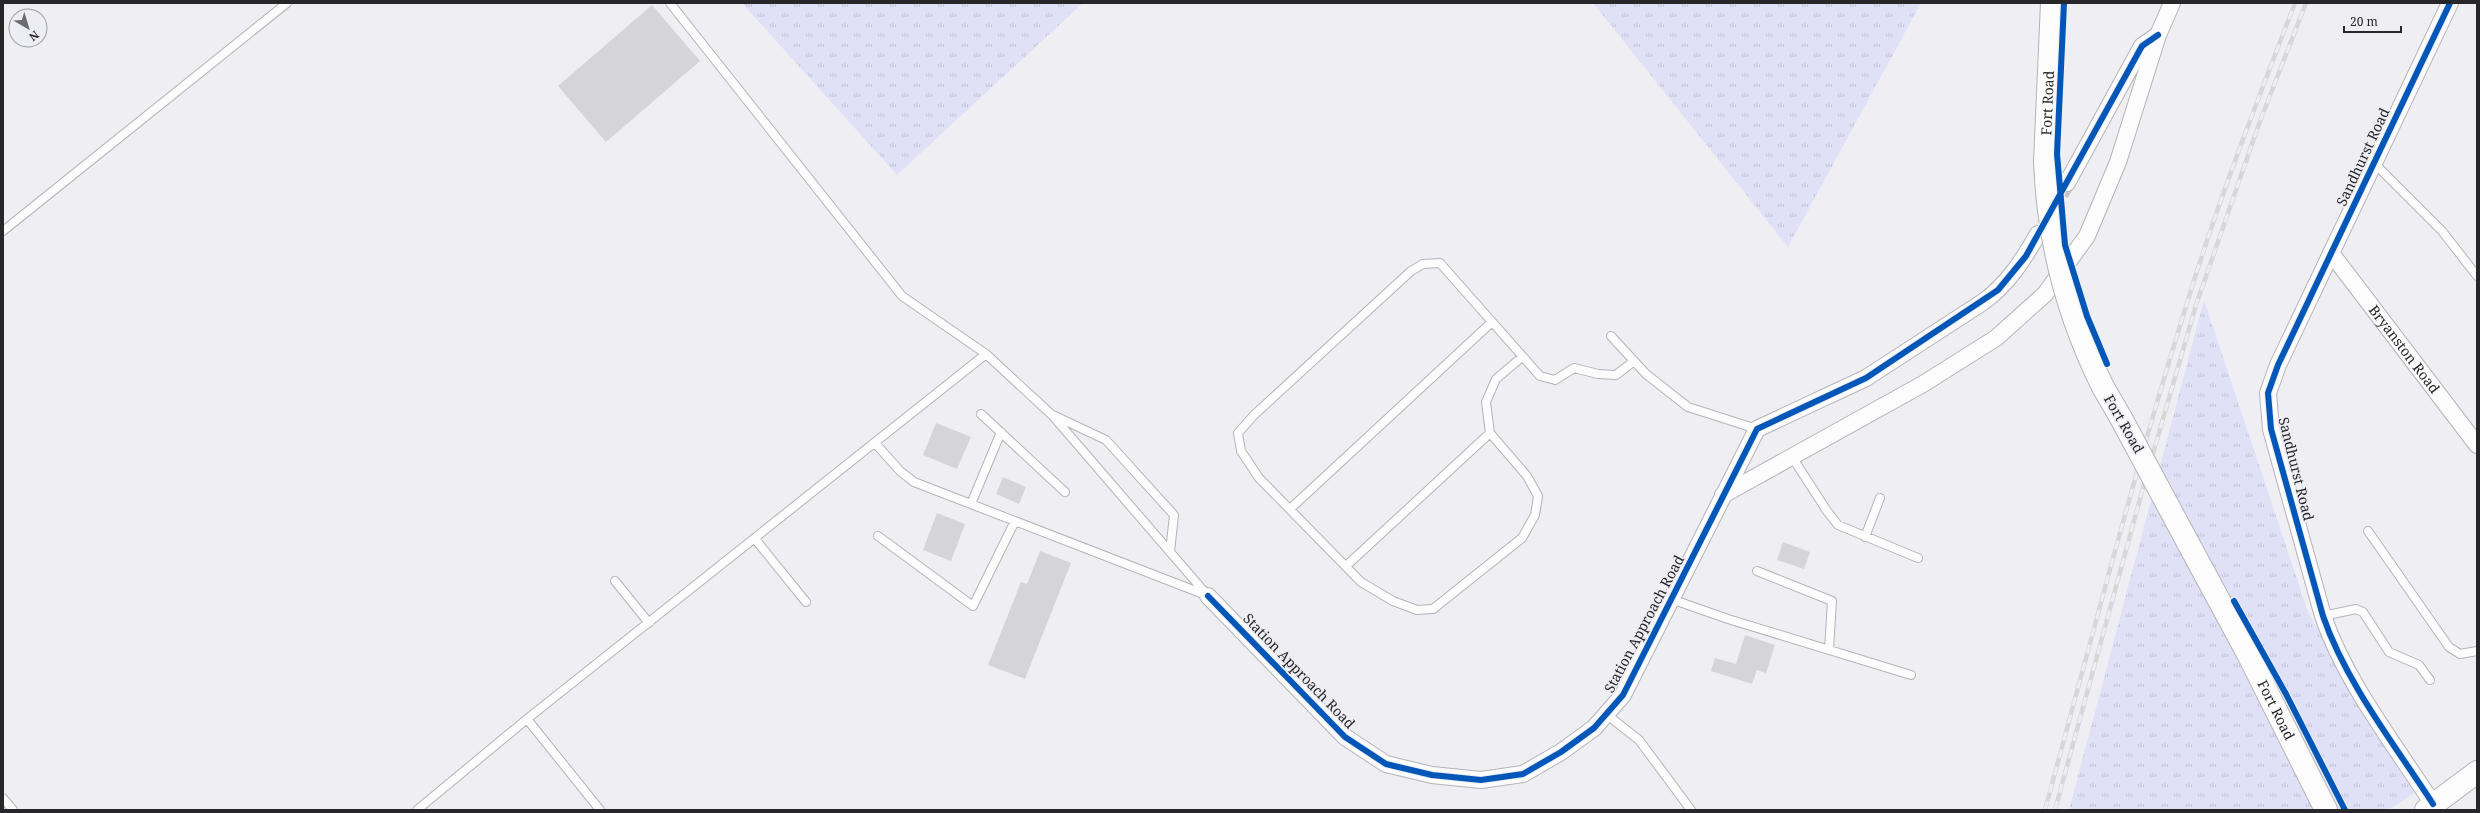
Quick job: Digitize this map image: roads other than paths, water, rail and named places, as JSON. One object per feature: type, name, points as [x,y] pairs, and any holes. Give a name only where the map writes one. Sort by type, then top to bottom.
[{"type":"street","name":"Fort Road","points":[[2052,3],[2045,162],[2050,217],[2063,285],[2078,330],[2103,387],[2188,541],[2248,654],[2326,810]]},
{"type":"street","points":[[1723,496],[1924,384],[1996,338],[2045,294],[2086,236],[2118,162],[2158,35],[2172,3]]},
{"type":"street","name":"Sandhurst Road","points":[[2429,807],[2332,642],[2322,616],[2271,429],[2268,393],[2278,365],[2450,3]]},
{"type":"street","points":[[2067,183],[2142,46],[2158,35]]},
{"type":"street","points":[[1757,429],[1866,378],[1980,304],[2009,279],[2038,234]]},
{"type":"street","name":"Bryanston Road","points":[[2331,254],[2477,445]]},
{"type":"street","name":"Station Approach Road","points":[[1208,596],[1345,737],[1386,764],[1432,775],[1481,780],[1523,774],[1561,752],[1594,728],[1623,695],[1757,429]]},
{"type":"street","points":[[2429,807],[2477,772]]},
{"type":"lane","points":[[3,231],[286,3]]},
{"type":"lane","points":[[670,3],[902,296],[986,354],[1052,415],[1208,596]]},
{"type":"lane","points":[[2374,163],[2442,230],[2477,276]]},
{"type":"lane","points":[[1522,356],[1496,379],[1486,402],[1490,433],[1527,476],[1538,496],[1535,515],[1522,538],[1433,609],[1416,610],[1393,601],[1361,582],[1259,478],[1241,451],[1238,433],[1254,415],[1411,271],[1422,264],[1440,263],[1540,376],[1555,380],[1574,368],[1598,374],[1616,375],[1634,361]]},
{"type":"lane","points":[[1290,509],[1492,322]]},
{"type":"lane","points":[[1611,336],[1646,374],[1688,407],[1757,429]]},
{"type":"lane","points":[[417,810],[527,719],[986,354]]},
{"type":"lane","points":[[981,414],[1065,492]]},
{"type":"lane","points":[[1052,415],[1106,440],[1174,515],[1170,552]]},
{"type":"lane","points":[[971,504],[1000,432]]},
{"type":"lane","points":[[1346,566],[1490,433]]},
{"type":"lane","points":[[875,443],[900,471],[914,482],[1208,596]]},
{"type":"lane","points":[[1792,457],[1834,521],[1865,537],[1918,558]]},
{"type":"lane","points":[[1865,537],[1880,498]]},
{"type":"lane","points":[[878,536],[973,606],[1015,521]]},
{"type":"lane","points":[[2368,531],[2449,647],[2460,654],[2477,651]]},
{"type":"lane","points":[[755,539],[806,602]]},
{"type":"lane","points":[[1757,571],[1832,600],[1829,650]]},
{"type":"lane","points":[[615,581],[649,623]]},
{"type":"lane","points":[[1671,599],[1911,675]]},
{"type":"lane","points":[[2322,616],[2356,609],[2363,612],[2389,652],[2419,665],[2430,680]]},
{"type":"lane","points":[[1606,714],[1639,740],[1691,810]]},
{"type":"lane","points":[[527,719],[600,810]]},
{"type":"lane","points":[[3,798],[13,810]]},
{"type":"tunnel","points":[[2049,215],[2067,183]]},
{"type":"railway","points":[[2045,810],[2131,492],[2187,303],[2225,189],[2295,3]]},
{"type":"railway","points":[[2055,810],[2143,488],[2196,305],[2259,124],[2306,3]]}]
